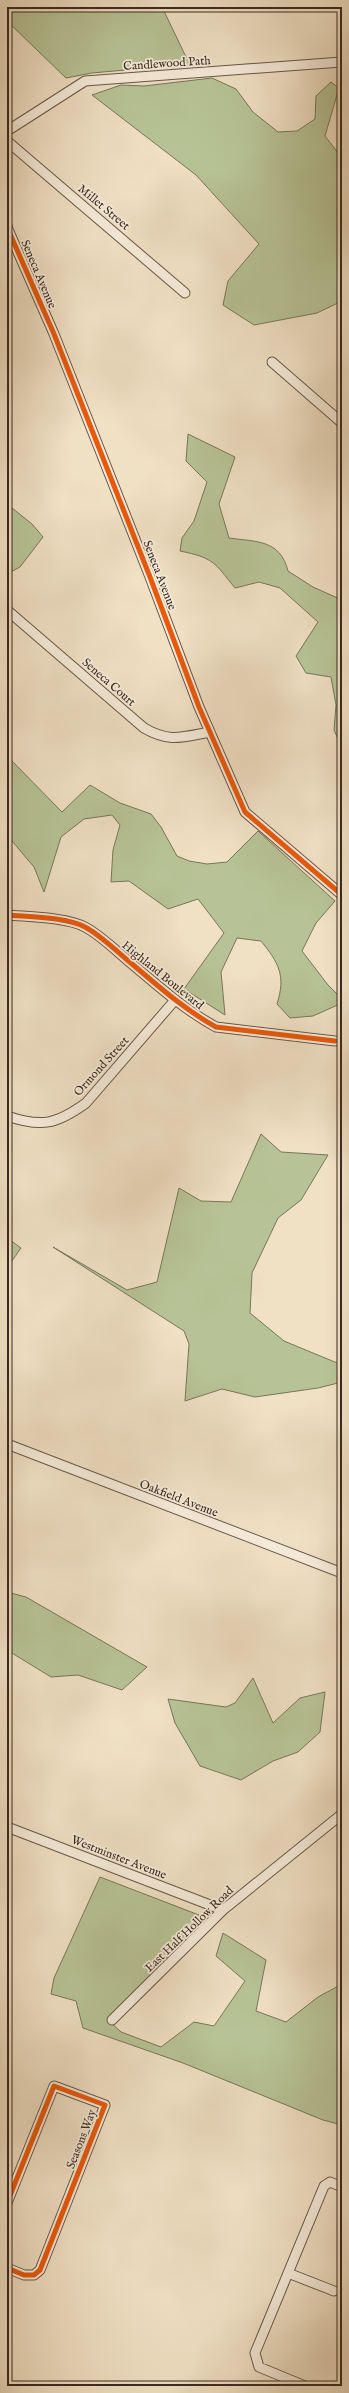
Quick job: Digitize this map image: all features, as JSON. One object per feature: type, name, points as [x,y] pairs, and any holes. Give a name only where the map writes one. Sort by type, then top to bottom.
[{"type":"street","name":"Candlewood Path","points":[[7,131],[85,81],[342,62]]},
{"type":"street","name":"Millet Street","points":[[7,141],[185,293]]},
{"type":"street","name":"Seneca Avenue","points":[[7,227],[54,334],[210,732],[245,812],[342,894]]},
{"type":"street","points":[[272,362],[342,423]]},
{"type":"street","name":"Seneca Court","points":[[7,610],[144,728],[160,737],[177,738],[210,732]]},
{"type":"street","name":"Highland Boulevard","points":[[7,915],[69,922],[84,926],[102,938],[176,1000],[199,1017],[216,1026],[335,1041]]},
{"type":"street","name":"Ormond Street","points":[[7,1116],[29,1124],[48,1122],[69,1116],[86,1103],[176,1000]]},
{"type":"street","name":"Oakfield Avenue","points":[[7,1444],[342,1573]]},
{"type":"street","name":"East Half Hollow Road","points":[[112,2020],[222,1910],[342,1814]]},
{"type":"street","name":"Westminster Avenue","points":[[7,1827],[222,1910]]},
{"type":"street","name":"Seasons Way","points":[[7,2203],[54,2086],[105,2106],[44,2264],[34,2275],[24,2275],[7,2268]]},
{"type":"street","points":[[305,2386],[259,2367],[255,2354],[324,2186],[330,2182],[342,2187]]},
{"type":"street","points":[[288,2273],[334,2291]]},
{"type":"green space","points":[[7,7],[162,7],[186,57],[193,64],[92,73],[66,78],[7,21]]},
{"type":"green space","points":[[212,78],[236,89],[253,112],[278,132],[297,131],[315,119],[316,96],[331,82],[339,88],[325,136],[342,158],[342,301],[317,313],[254,325],[223,305],[228,281],[259,244],[196,175],[92,95],[121,85],[144,86]]},
{"type":"green space","points":[[188,434],[235,457],[219,504],[229,538],[266,544],[279,553],[288,571],[313,587],[342,600],[342,748],[334,730],[336,705],[331,677],[306,673],[296,656],[318,622],[280,588],[259,582],[235,588],[212,562],[200,556],[180,551],[182,538],[194,521],[207,482],[186,461]]},
{"type":"green space","points":[[7,504],[32,524],[43,537],[20,567],[7,574]]},
{"type":"green space","points":[[10,759],[62,812],[90,785],[120,803],[151,814],[161,827],[177,856],[189,861],[207,864],[227,862],[258,831],[335,901],[316,923],[302,951],[328,985],[342,999],[342,1003],[313,1016],[290,1018],[277,1004],[280,994],[281,978],[272,956],[261,941],[237,938],[221,972],[225,1015],[184,989],[224,933],[198,899],[168,909],[129,881],[111,882],[113,850],[120,825],[112,815],[84,819],[61,837],[44,892],[34,867],[7,835],[7,760]]},
{"type":"green space","points":[[261,1134],[281,1152],[328,1155],[301,1200],[278,1218],[252,1273],[250,1313],[284,1341],[342,1365],[342,1382],[318,1388],[255,1397],[222,1389],[185,1401],[189,1344],[184,1331],[53,1247],[127,1290],[157,1282],[179,1188],[201,1201],[231,1202]]},
{"type":"green space","points":[[7,1238],[21,1248],[7,1268]]},
{"type":"green space","points":[[7,1592],[26,1597],[147,1667],[122,1690],[78,1675],[51,1677],[7,1650]]},
{"type":"green space","points":[[253,1678],[273,1723],[300,1698],[325,1692],[320,1732],[298,1752],[273,1761],[241,1780],[200,1766],[175,1723],[168,1699],[226,1707],[235,1703]]},
{"type":"green space","points":[[100,1877],[199,1915],[192,1930],[108,2020],[121,2032],[161,2047],[194,2022],[214,2026],[245,1981],[216,1956],[223,1933],[266,1960],[256,2011],[286,2022],[318,1997],[342,1984],[342,2125],[323,2120],[183,2063],[83,2028],[76,2001],[51,1994],[54,1978]]},
{"type":"cycle path","points":[[7,227],[54,334],[150,577],[199,707],[245,812],[342,895]]},
{"type":"cycle path","points":[[7,915],[58,919],[68,921],[91,930],[181,1004],[216,1027],[335,1041]]},
{"type":"cycle path","points":[[7,2203],[54,2086],[105,2105],[40,2270],[34,2275],[24,2275],[7,2268]]}]
